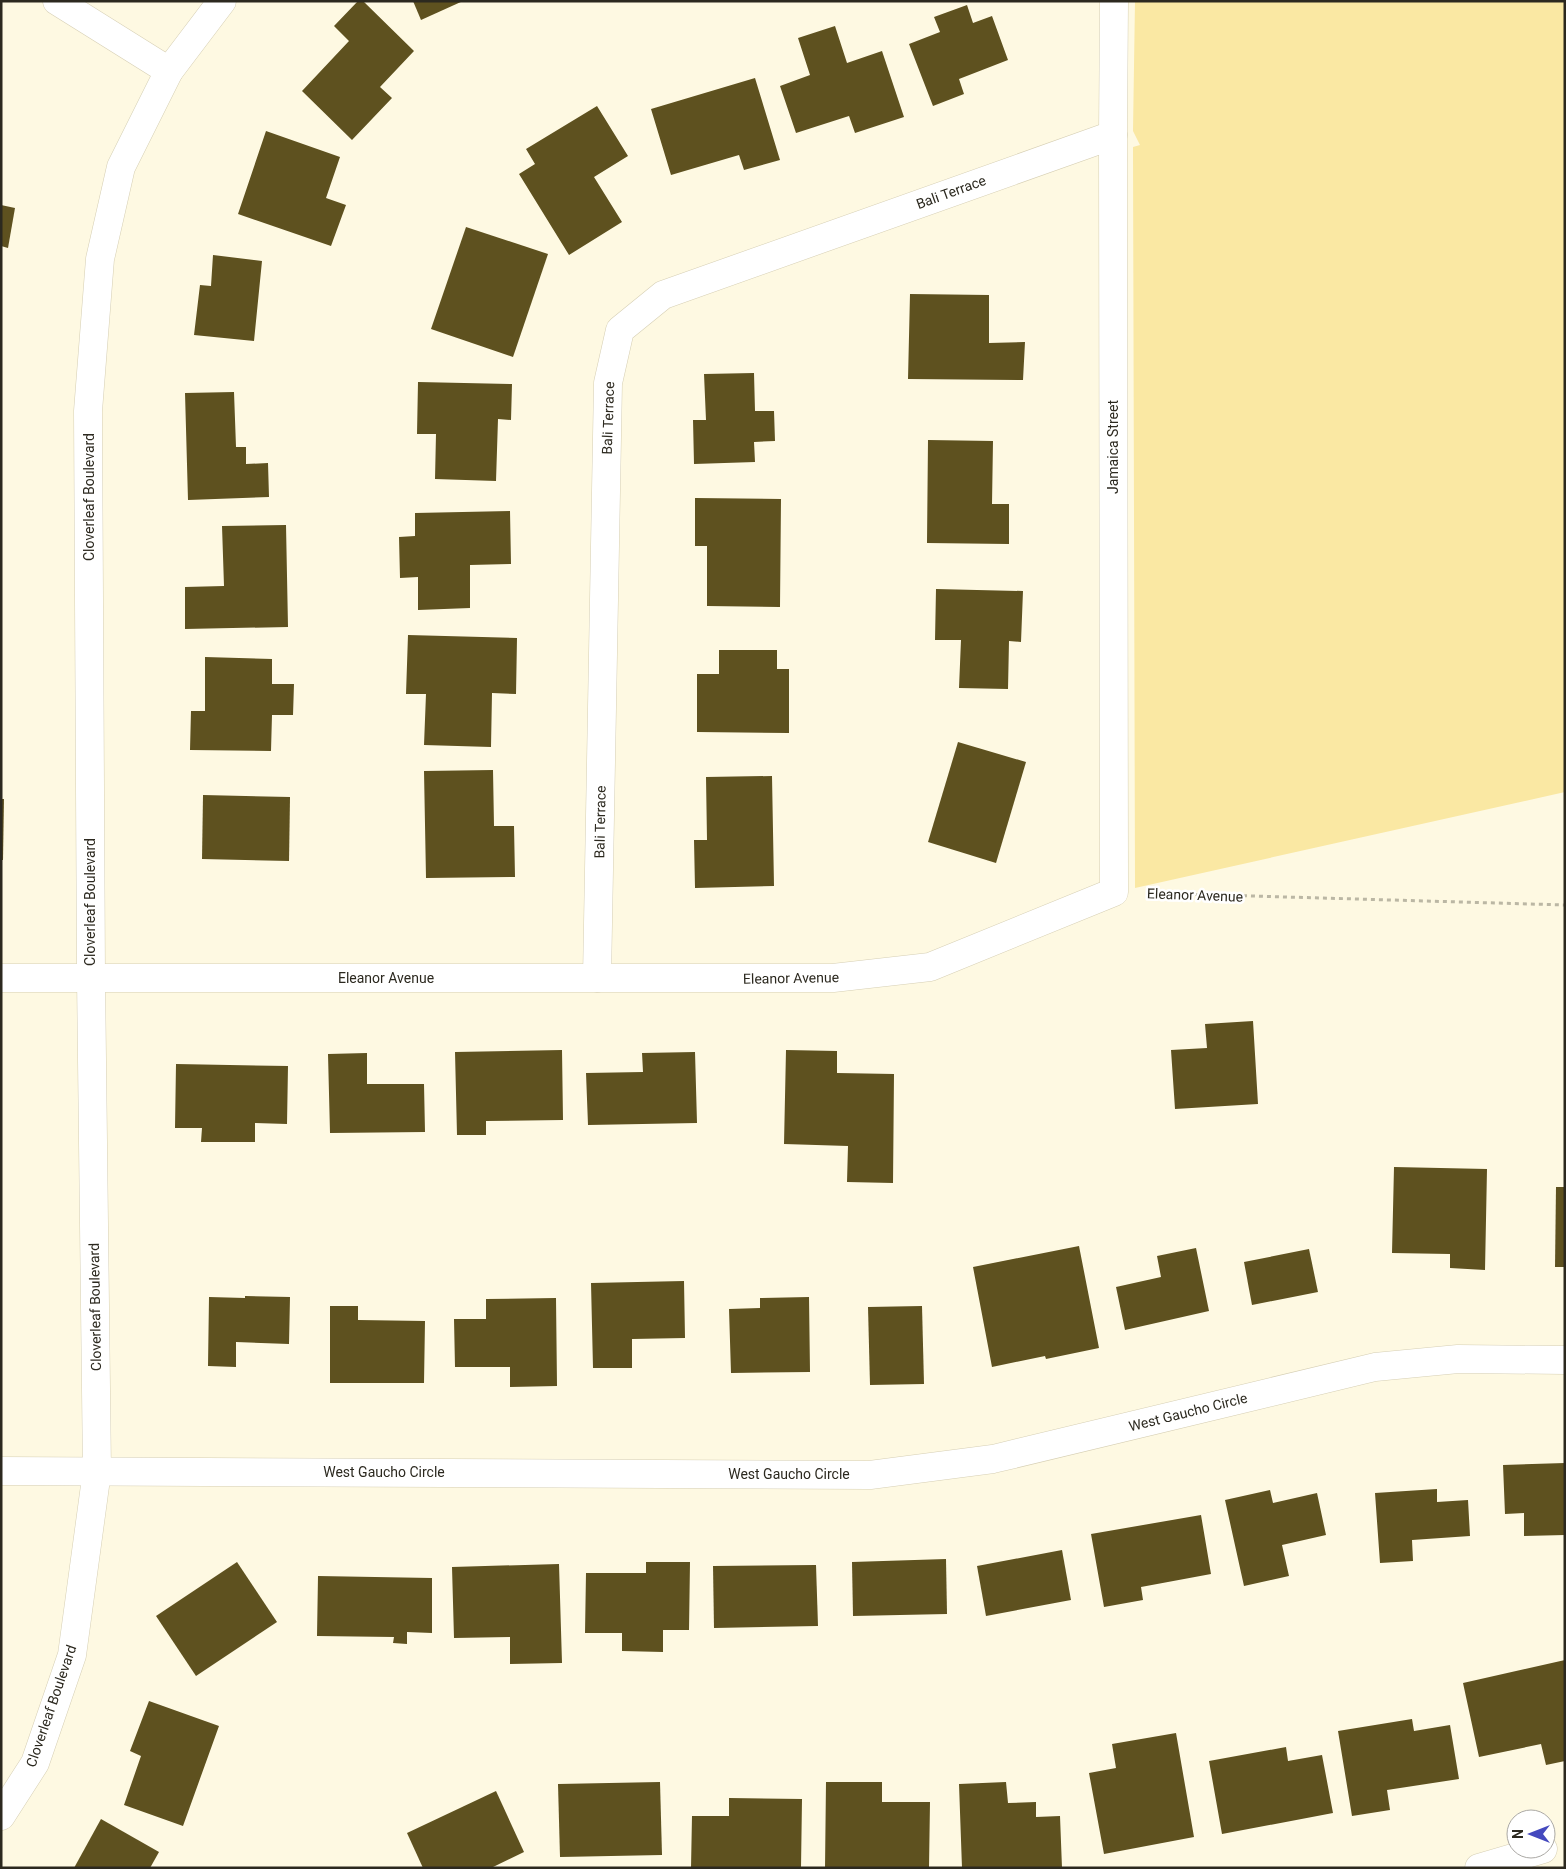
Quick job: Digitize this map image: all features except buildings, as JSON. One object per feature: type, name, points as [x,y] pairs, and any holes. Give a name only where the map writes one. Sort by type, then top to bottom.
[{"type":"street","points":[[57,1],[169,71]]},
{"type":"street","name":"Cloverleaf Boulevard","points":[[1,1816],[35,1763],[72,1655],[97,1471],[91,978],[88,411],[100,258],[121,167],[169,71],[222,1]]},
{"type":"street","name":"Jamaica Street","points":[[1114,1],[1112,135],[1114,892]]},
{"type":"street","name":"Bali Terrace","points":[[597,978],[608,383],[620,330],[663,295],[1112,135]]},
{"type":"street","name":"Eleanor Avenue","points":[[1,978],[832,978],[930,967],[1114,892]]},
{"type":"street","name":"West Gaucho Circle","points":[[1,1471],[870,1474],[993,1459],[1375,1366],[1458,1359],[1565,1360]]},
{"type":"street","points":[[1479,1868],[1510,1859]]},
{"type":"path","name":"Eleanor Avenue","points":[[1114,892],[1565,905]]},
{"type":"shaded area","points":[[1135,1],[1565,1],[1565,792],[1135,888],[1133,147],[1140,145],[1133,131]]}]
